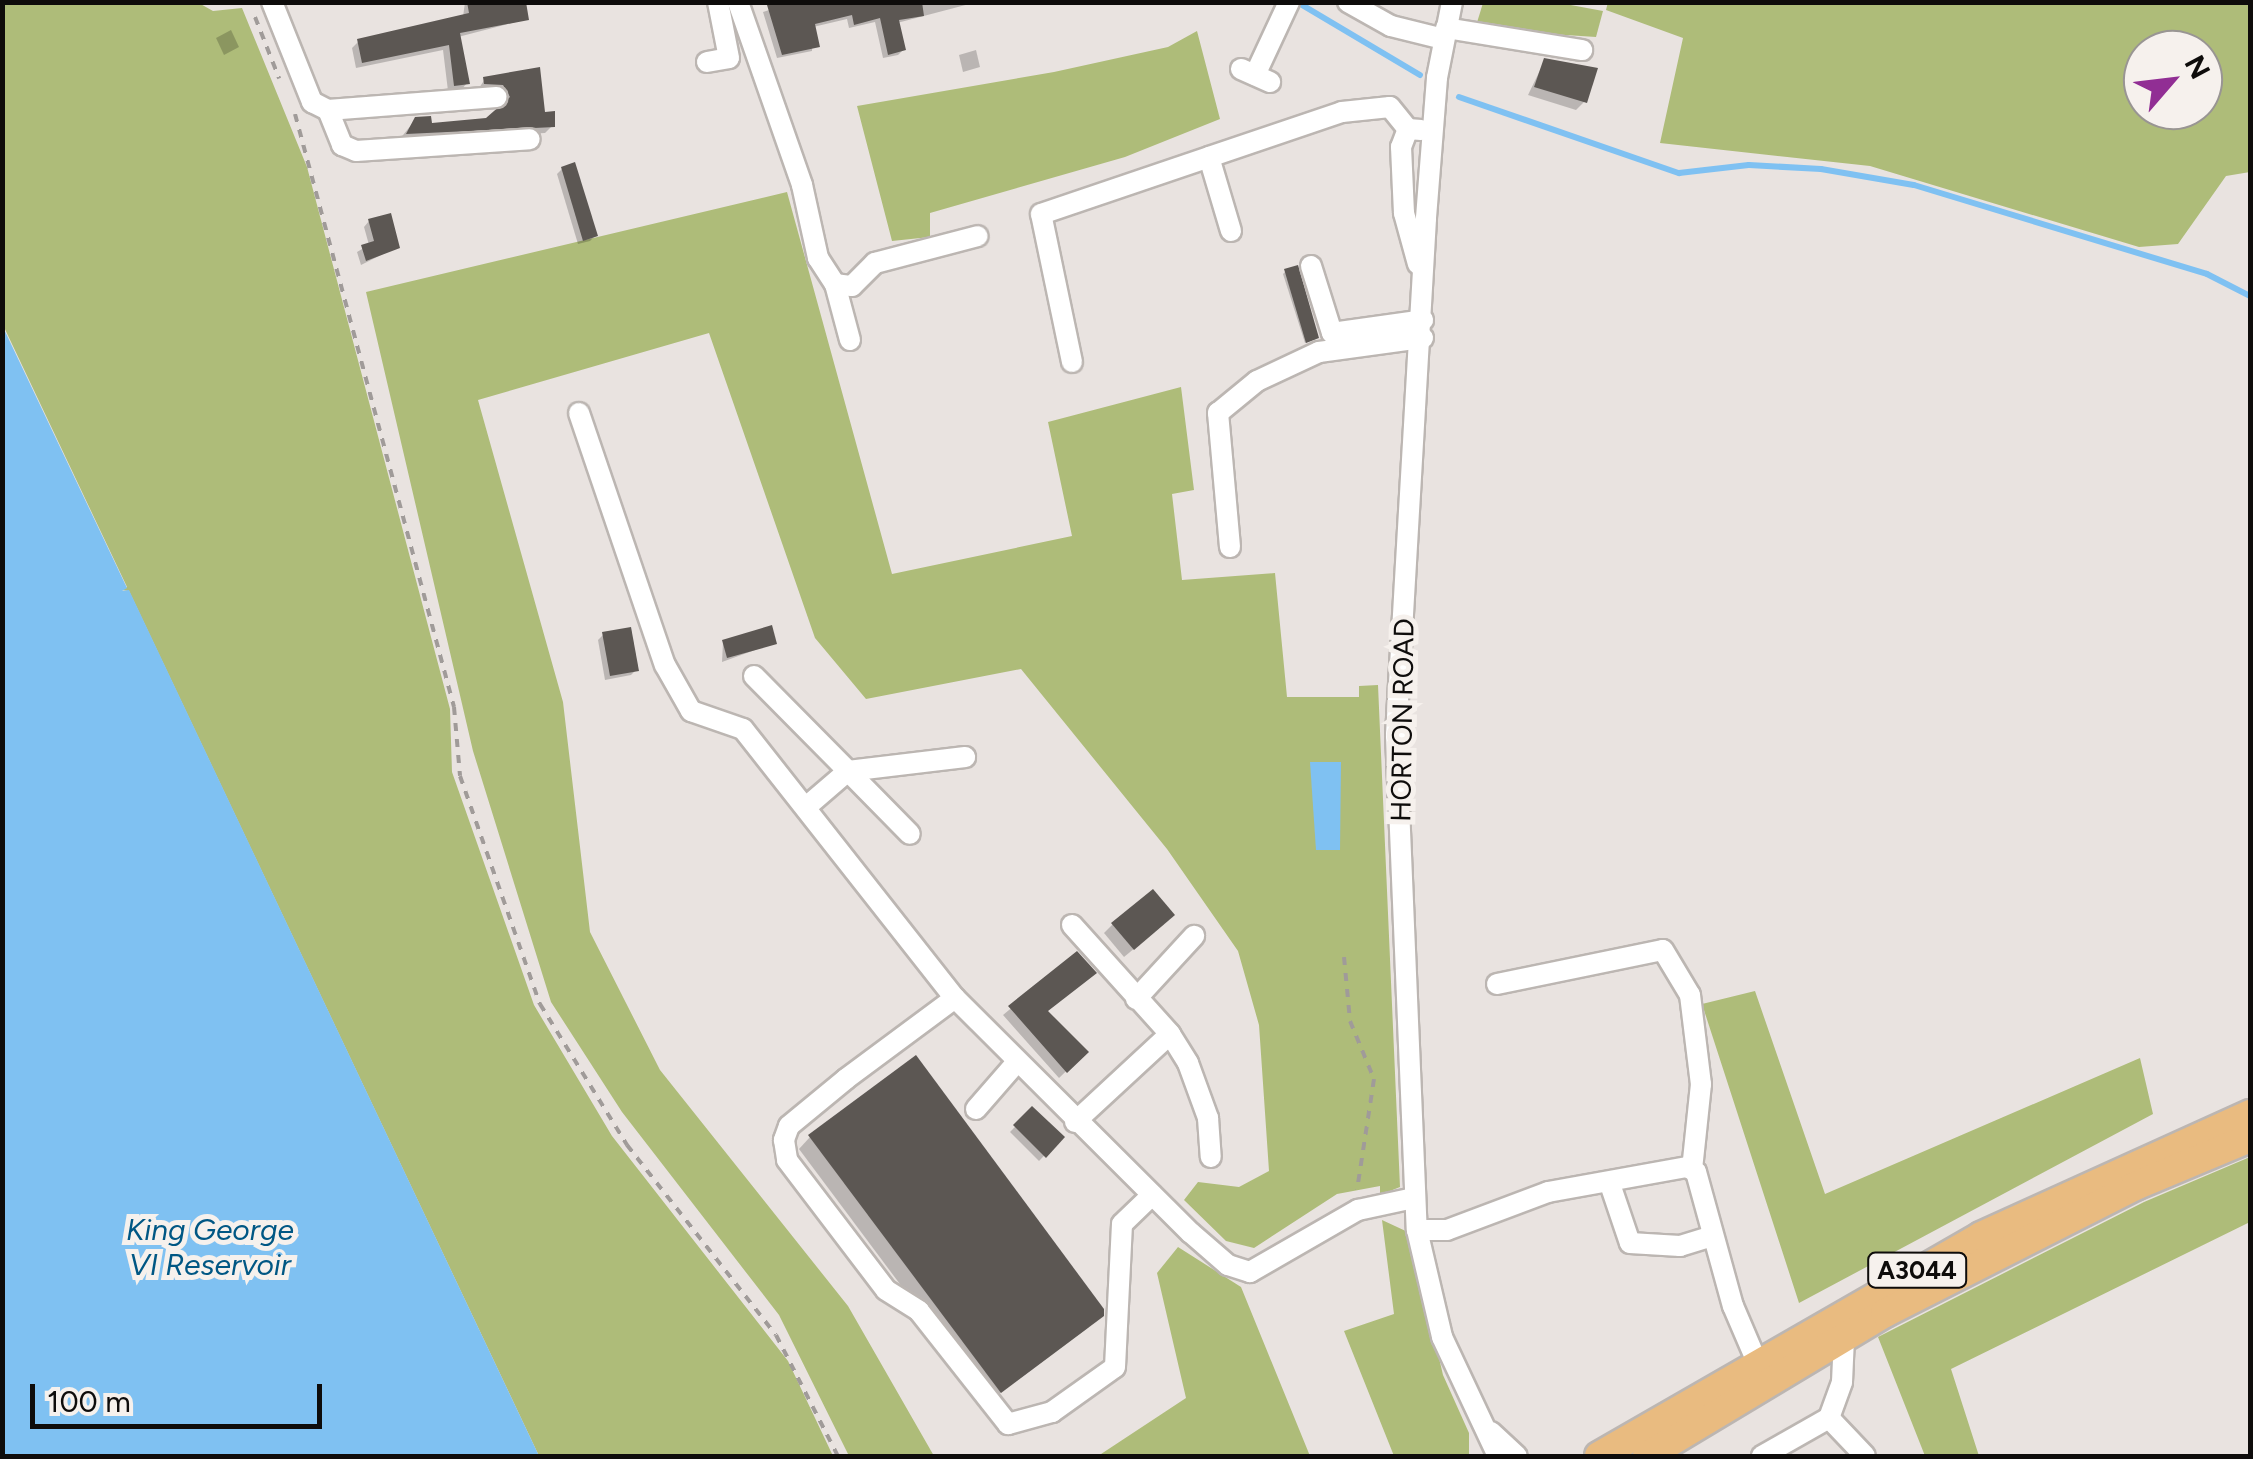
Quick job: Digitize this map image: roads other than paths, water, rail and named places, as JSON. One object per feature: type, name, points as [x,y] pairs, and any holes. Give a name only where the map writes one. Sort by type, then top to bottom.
[{"type":"main road","name":"A3044","points":[[1599,1456],[1996,1228],[2250,1114]]},
{"type":"main road","name":"A3044","points":[[1647,1456],[1844,1338],[2061,1222],[2250,1138]]},
{"type":"street","points":[[272,2],[312,102],[328,110],[496,97]]},
{"type":"street","points":[[707,62],[729,58],[718,2]]},
{"type":"street","points":[[738,2],[802,185],[818,258],[836,284],[850,340]]},
{"type":"street","points":[[1348,2],[1392,26],[1582,50]]},
{"type":"street","name":"HORTON ROAD","points":[[1452,2],[1444,34],[1433,130],[1396,735],[1417,1230],[1442,1336],[1498,1456]]},
{"type":"street","points":[[1255,76],[1288,4]]},
{"type":"street","points":[[1072,362],[1042,214],[1342,112],[1390,107],[1408,129],[1433,130]]},
{"type":"street","points":[[328,110],[342,145],[356,151],[530,139]]},
{"type":"street","points":[[1408,129],[1402,148],[1404,213],[1422,282]]},
{"type":"street","points":[[1208,157],[1231,231]]},
{"type":"street","points":[[836,284],[852,286],[875,262],[978,236]]},
{"type":"street","points":[[1311,266],[1332,333],[1423,329]]},
{"type":"street","points":[[1230,547],[1218,413],[1257,380],[1320,352],[1423,329]]},
{"type":"street","points":[[580,413],[678,691],[706,721],[743,729],[954,998],[1152,1195],[1228,1265],[1250,1272],[1358,1210],[1414,1198]]},
{"type":"street","points":[[754,676],[910,834]]},
{"type":"street","points":[[806,806],[848,771],[965,757]]},
{"type":"street","points":[[1072,926],[1170,1034],[1208,1118],[1211,1157]]},
{"type":"street","points":[[1136,999],[1194,936]]},
{"type":"street","points":[[1497,984],[1664,950],[1690,994],[1701,1084],[1692,1170],[1757,1362]]},
{"type":"street","points":[[954,998],[789,1126],[784,1140],[787,1160],[886,1290],[919,1311],[1008,1424],[1052,1412],[1115,1367],[1122,1224],[1152,1195]]},
{"type":"street","points":[[1075,1122],[1170,1034]]},
{"type":"street","points":[[976,1108],[1016,1063]]},
{"type":"street","points":[[1417,1230],[1447,1230],[1548,1192],[1610,1184],[1650,1169],[1692,1170]]},
{"type":"street","points":[[1610,1184],[1630,1243],[1680,1246],[1713,1236]]},
{"type":"street","points":[[1762,1456],[1829,1418],[1842,1382],[1844,1338]]},
{"type":"street","points":[[1829,1418],[1865,1456]]},
{"type":"street","name":"HORTON ROAD","points":[[1486,1427],[1516,1456]]},
{"type":"water","name":"King George VI Reservoir","points":[[2,325],[127,588],[122,591],[129,590],[539,1456],[3,1456]]},
{"type":"water","points":[[1310,762],[1341,762],[1340,850],[1316,850]]},
{"type":"waterway","points":[[1297,2],[1420,75]]},
{"type":"waterway","points":[[1459,97],[1679,173],[1749,165],[1821,169],[1914,185],[2207,274],[2250,296]]}]
